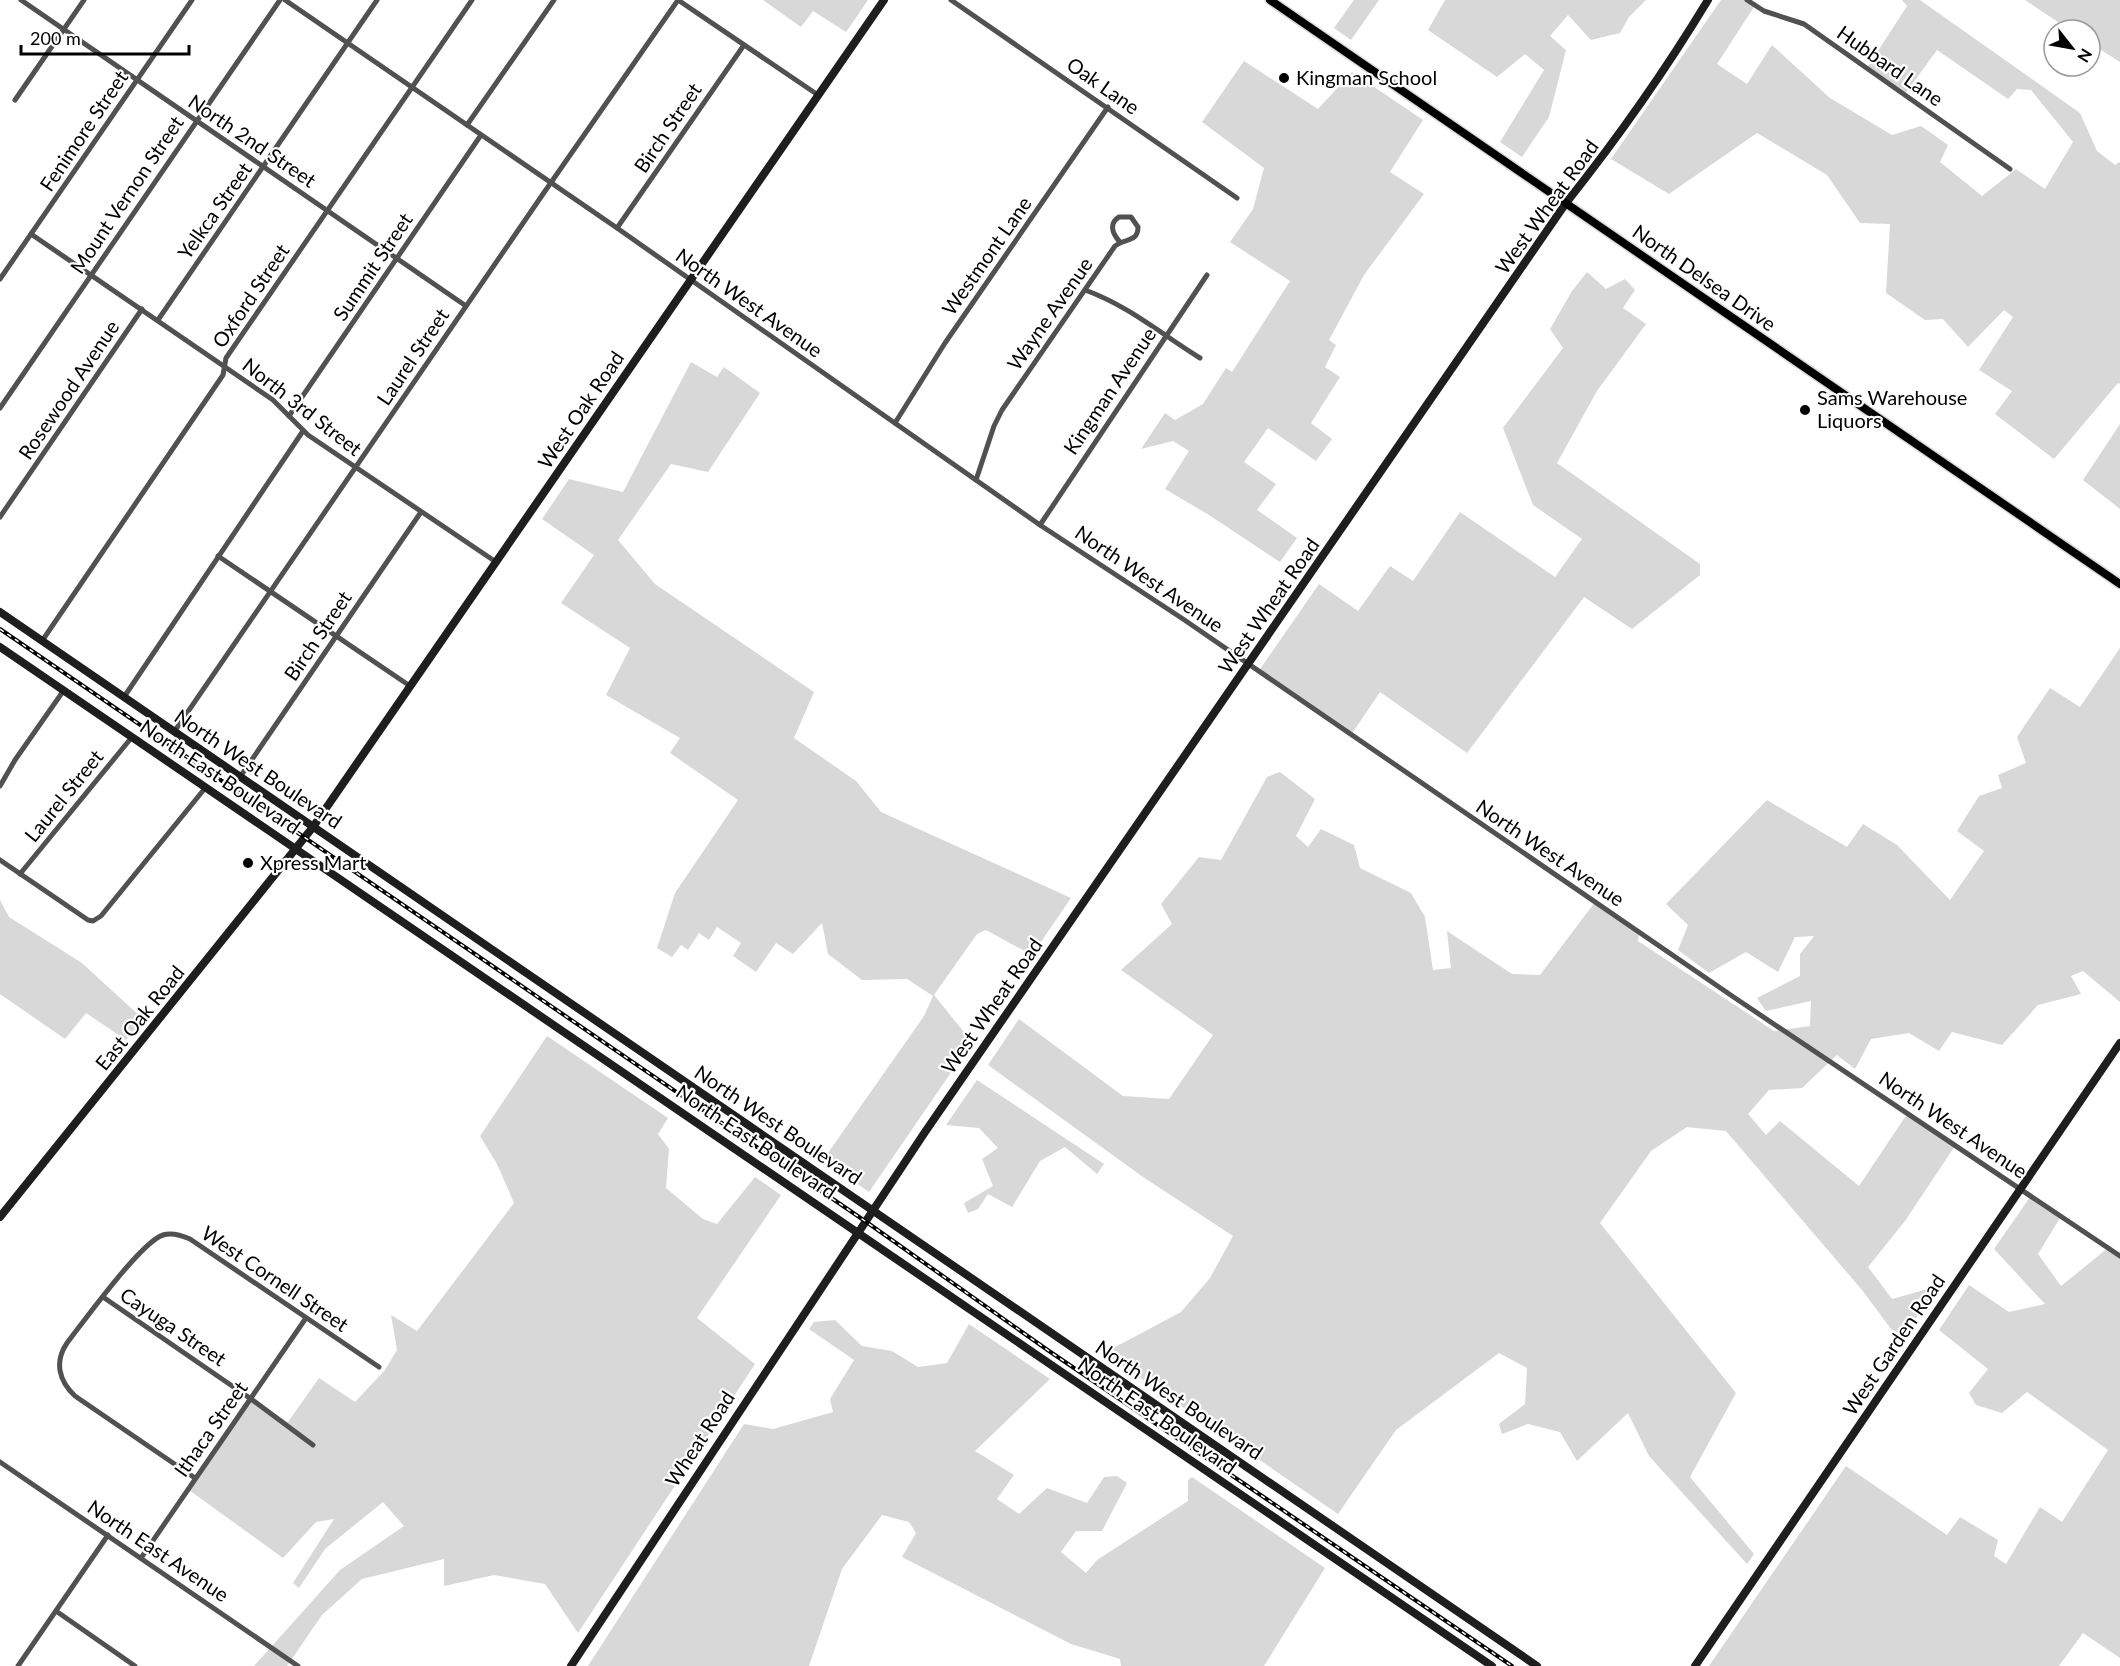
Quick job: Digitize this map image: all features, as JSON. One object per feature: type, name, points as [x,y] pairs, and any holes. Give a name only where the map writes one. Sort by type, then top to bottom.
[{"type":"main road","name":"West Oak Road","points":[[305,838],[884,0]]},
{"type":"main road","name":"North Delsea Drive","points":[[1270,0],[2120,584]]},
{"type":"main road","name":"West Wheat Road","points":[[858,1232],[1566,203],[1614,143],[1708,0]]},
{"type":"main road","name":"North West Boulevard","points":[[0,612],[1537,1666]]},
{"type":"main road","name":"North East Boulevard","points":[[1,649],[1492,1666]]},
{"type":"main road","name":"East Oak Road","points":[[0,1217],[305,838]]},
{"type":"main road","name":"West Garden Road","points":[[1695,1666],[2120,1043]]},
{"type":"main road","name":"Wheat Road","points":[[571,1666],[858,1232]]},
{"type":"street","name":"North 2nd Street","points":[[21,0],[466,306]]},
{"type":"street","points":[[15,100],[84,0]]},
{"type":"street","name":"Fenimore Street","points":[[0,279],[192,0]]},
{"type":"street","name":"Mount Vernon Street","points":[[0,408],[280,0]]},
{"type":"street","name":"North West Avenue","points":[[285,0],[617,228],[1040,525],[1249,664],[1792,1037],[2120,1256]]},
{"type":"street","name":"Yelkca Street","points":[[158,320],[377,0]]},
{"type":"street","name":"Oxford Street","points":[[42,641],[223,375],[226,358],[472,0]]},
{"type":"street","points":[[467,125],[554,0]]},
{"type":"street","points":[[678,0],[818,95]]},
{"type":"street","name":"Laurel Street","points":[[174,732],[678,0]]},
{"type":"street","name":"Oak Lane","points":[[951,0],[1237,198]]},
{"type":"street","name":"Hubbard Lane","points":[[1747,0],[1764,11],[1803,24],[2010,169]]},
{"type":"street","name":"Birch Street","points":[[617,228],[744,45]]},
{"type":"street","name":"Westmont Lane","points":[[895,423],[945,343],[1108,107]]},
{"type":"street","name":"Summit Street","points":[[289,416],[481,135]]},
{"type":"street","name":"Wayne Avenue","points":[[976,480],[994,426],[1002,410],[1115,246],[1136,236],[1138,227],[1131,217],[1119,217],[1113,222],[1112,229],[1119,241]]},
{"type":"street","name":"North 3rd Street","points":[[32,234],[273,400],[303,431],[496,562]]},
{"type":"street","name":"Kingman Avenue","points":[[1040,525],[1207,275]]},
{"type":"street","points":[[1085,290],[1121,305],[1200,358]]},
{"type":"street","name":"Rosewood Avenue","points":[[0,517],[142,309]]},
{"type":"street","points":[[124,697],[303,431]]},
{"type":"street","name":"Birch Street","points":[[240,777],[421,512]]},
{"type":"street","points":[[218,556],[410,687]]},
{"type":"street","points":[[0,786],[15,760],[64,690]]},
{"type":"street","name":"Laurel Street","points":[[20,874],[132,737]]},
{"type":"street","points":[[0,860],[88,920],[97,920],[206,787]]},
{"type":"street","name":"West Cornell Street","points":[[195,1478],[83,1401],[64,1384],[59,1362],[62,1349],[144,1247],[157,1238],[170,1233],[190,1239],[379,1367]]},
{"type":"street","name":"Cayuga Street","points":[[103,1298],[314,1445]]},
{"type":"street","name":"Ithaca Street","points":[[141,1558],[306,1318]]},
{"type":"street","name":"North East Avenue","points":[[0,1462],[298,1666]]},
{"type":"street","points":[[18,1666],[108,1535]]},
{"type":"street","points":[[56,1611],[135,1666]]},
{"type":"shaded area","points":[[763,0],[868,0],[846,32],[813,11],[801,27]]},
{"type":"shaded area","points":[[1354,0],[1379,0],[1351,40],[1334,28]]},
{"type":"shaded area","points":[[1445,0],[1646,0],[1629,17],[1620,33],[1591,40],[1568,15],[1550,36],[1566,50],[1549,117],[1522,157],[1500,142],[1544,70],[1525,54],[1497,77],[1428,30]]},
{"type":"shaded area","points":[[1721,0],[1744,0],[1754,7],[1717,64],[1747,84],[1772,45],[1830,98],[1892,135],[1921,126],[1948,145],[1940,162],[1982,196],[2016,169],[2045,189],[2073,142],[2031,90],[2017,89],[2008,99],[1937,50],[1905,94],[1867,68],[1907,6],[1902,0],[1920,0],[2080,113],[2097,151],[2115,165],[2120,162],[2120,384],[2118,383],[2054,459],[1995,414],[2012,391],[1979,370],[2013,317],[2004,310],[1968,347],[1943,319],[1925,320],[1886,293],[1890,224],[1860,223],[1827,175],[1757,133],[1669,194],[1611,159]]},
{"type":"shaded area","points":[[2025,0],[2120,0],[2120,62],[2102,51],[2102,18],[2052,18]]},
{"type":"shaded area","points":[[1244,61],[1318,109],[1352,72],[1423,120],[1390,172],[1424,194],[1364,275],[1329,340],[1336,345],[1325,367],[1340,377],[1311,423],[1332,439],[1316,461],[1268,428],[1244,462],[1276,484],[1257,510],[1297,538],[1280,562],[1165,489],[1189,451],[1173,441],[1141,449],[1165,413],[1175,420],[1203,404],[1226,368],[1232,372],[1290,281],[1230,242],[1253,209],[1264,168],[1202,122]]},
{"type":"shaded area","points":[[1587,272],[1606,289],[1625,279],[1635,290],[1623,308],[1646,324],[1597,391],[1557,463],[1700,564],[1700,575],[1632,629],[1584,597],[1467,753],[1380,692],[1351,735],[1258,672],[1319,584],[1358,611],[1390,566],[1413,581],[1460,512],[1555,577],[1582,539],[1533,505],[1503,428],[1563,348],[1550,329],[1572,291]]},
{"type":"shaded area","points":[[691,362],[717,377],[724,367],[760,393],[708,472],[671,464],[618,540],[655,584],[814,692],[794,738],[856,781],[881,812],[1071,898],[1032,955],[986,930],[977,934],[934,995],[972,1042],[869,1192],[823,1160],[924,1016],[933,996],[907,979],[862,980],[828,954],[822,923],[793,954],[776,943],[756,972],[733,956],[741,943],[717,927],[709,940],[699,933],[688,950],[681,945],[672,957],[657,948],[675,893],[738,800],[670,753],[680,738],[606,695],[630,648],[561,603],[594,555],[542,519],[569,479],[623,492]]},
{"type":"shaded area","points":[[2120,424],[2120,509],[2083,480]]},
{"type":"shaded area","points":[[2120,648],[2120,1002],[2083,971],[2071,976],[2081,994],[2038,1005],[2002,1045],[1952,1032],[1939,1051],[1909,1033],[1871,1039],[1855,1069],[1837,1055],[1802,1088],[1769,1090],[1748,1114],[1766,1135],[1780,1121],[1859,1186],[1907,1114],[1955,1146],[1905,1221],[1868,1267],[1892,1299],[1938,1286],[1900,1341],[1862,1290],[1726,1131],[1687,1127],[1651,1151],[1600,1223],[1736,1393],[1690,1477],[1754,1554],[1747,1564],[1649,1456],[1628,1413],[1577,1461],[1560,1432],[1528,1424],[1502,1434],[1499,1424],[1525,1404],[1527,1368],[1499,1353],[1396,1430],[1338,1514],[1104,1353],[1181,1312],[1210,1278],[1233,1236],[1143,1177],[988,1065],[1019,1019],[1123,1096],[1169,1099],[1213,1035],[1121,970],[1172,924],[1161,904],[1199,857],[1221,860],[1267,777],[1280,772],[1315,799],[1296,836],[1308,847],[1321,829],[1354,845],[1360,868],[1411,893],[1425,917],[1433,970],[1451,968],[1447,931],[1512,974],[1540,975],[1595,902],[1639,932],[1638,941],[1774,1031],[1810,1026],[1811,1001],[1766,1011],[1757,998],[1800,976],[1800,954],[1814,936],[1795,937],[1778,972],[1746,952],[1709,973],[1678,950],[1688,925],[1666,904],[1767,800],[1847,847],[1863,824],[1897,845],[1950,900],[1984,851],[1957,831],[1979,796],[2002,788],[1998,775],[2026,763],[2017,737],[2050,688],[2080,707]]},
{"type":"shaded area","points":[[0,900],[9,917],[82,963],[143,1019],[126,1040],[86,1013],[65,1039],[0,994]]},
{"type":"shaded area","points":[[547,1036],[668,1118],[658,1134],[669,1149],[666,1188],[703,1219],[717,1224],[755,1177],[781,1195],[697,1318],[755,1364],[578,1633],[545,1584],[494,1575],[444,1586],[444,1559],[362,1579],[322,1615],[287,1666],[254,1666],[340,1570],[404,1526],[383,1502],[325,1549],[299,1588],[293,1583],[334,1519],[316,1522],[283,1558],[189,1490],[250,1399],[288,1422],[319,1378],[355,1402],[385,1370],[397,1350],[391,1315],[417,1331],[514,1203],[497,1164],[480,1136]]},
{"type":"shaded area","points":[[977,1080],[1104,1164],[1097,1174],[1065,1147],[1040,1161],[1012,1207],[988,1194],[978,1209],[968,1213],[964,1203],[993,1186],[982,1159],[998,1148],[979,1128],[946,1125]]},
{"type":"shaded area","points":[[2030,1197],[2060,1218],[2038,1254],[2061,1286],[2108,1248],[2120,1257],[2120,1658],[2083,1633],[2059,1666],[1709,1666],[1846,1466],[1947,1535],[1960,1517],[1998,1540],[1994,1556],[2006,1564],[2040,1507],[2062,1522],[2108,1450],[2027,1392],[2002,1413],[1976,1405],[1969,1393],[1988,1369],[1939,1330],[1969,1285],[2009,1312],[2045,1304],[1994,1249]]},
{"type":"shaded area","points":[[835,1320],[862,1346],[892,1351],[918,1367],[947,1363],[969,1324],[1050,1379],[975,1451],[1014,1475],[997,1499],[1019,1514],[1047,1488],[1087,1503],[1104,1477],[1117,1476],[1127,1483],[1102,1531],[1076,1531],[1061,1552],[1086,1573],[1097,1560],[1188,1501],[1188,1480],[1192,1477],[1325,1568],[1264,1666],[1121,1666],[1120,1659],[1071,1644],[902,1557],[916,1533],[909,1522],[882,1515],[842,1569],[809,1666],[588,1666],[744,1424],[773,1429],[833,1412],[830,1399],[854,1360],[809,1329],[814,1322]]},
{"type":"railway","points":[[0,629],[865,1221],[1049,1351],[1512,1666]]},
{"type":"place","name":"Kingman School","points":[[1284,78]]},
{"type":"place","name":"Sams Warehouse Liquors","points":[[1805,410]]},
{"type":"place","name":"Xpress Mart","points":[[248,863]]}]
